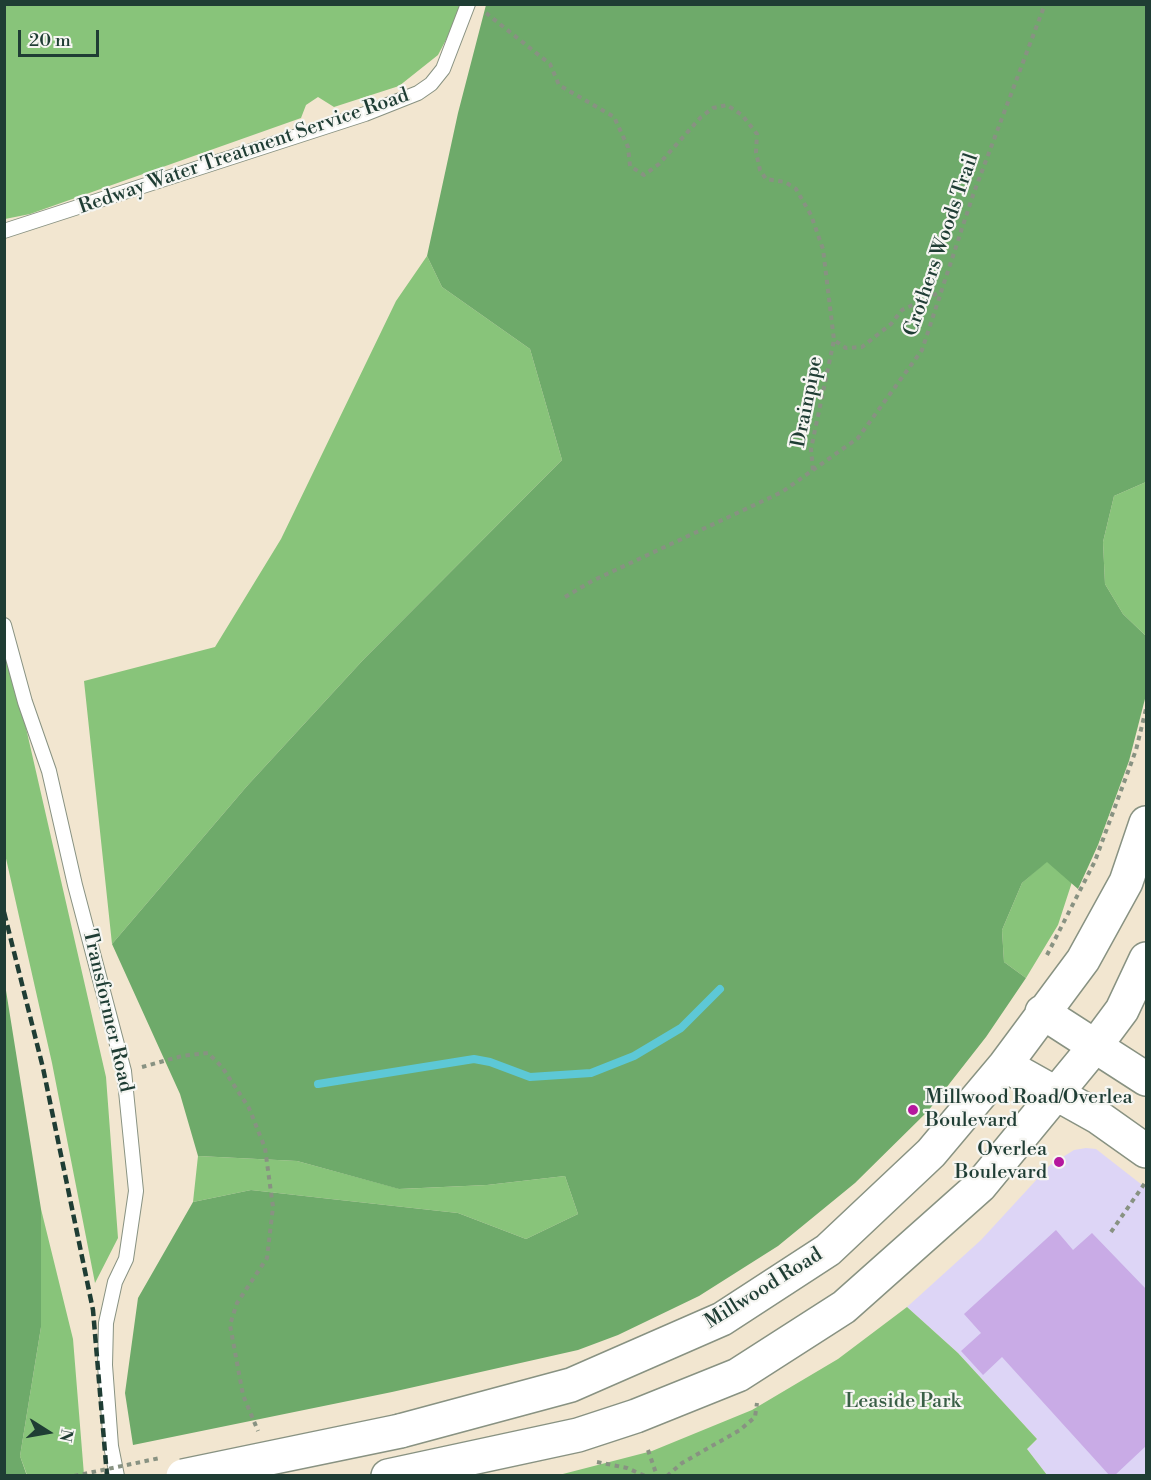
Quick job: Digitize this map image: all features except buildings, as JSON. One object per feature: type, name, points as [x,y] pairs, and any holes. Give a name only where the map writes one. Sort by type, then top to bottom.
[{"type":"main road","name":"Millwood Road","points":[[183,1476],[400,1431],[560,1389],[722,1319],[828,1250],[931,1153],[1005,1065],[1088,950],[1126,882],[1146,823]]},
{"type":"main road","points":[[398,1473],[578,1435],[636,1416],[738,1375],[854,1300],[980,1186],[1096,1046],[1122,1010],[1146,959]]},
{"type":"main road","points":[[1042,1012],[1146,1079]]},
{"type":"main road","points":[[1005,1065],[1098,1117],[1146,1151]]},
{"type":"lane","name":"Redway Water Treatment Service Road","points":[[4,231],[377,110],[418,93],[431,84],[443,69],[468,4]]},
{"type":"lane","name":"Transformer Road","points":[[4,625],[25,702],[49,771],[75,885],[124,1071],[136,1191],[126,1259],[115,1282],[106,1323],[105,1365],[111,1446],[117,1476]]},
{"type":"path","name":"Crothers Woods Trail","points":[[565,597],[592,581],[782,492],[858,438],[921,352],[973,195],[1045,4]]},
{"type":"path","name":"Drainpipe","points":[[481,10],[550,64],[560,85],[614,117],[628,147],[630,166],[644,175],[659,164],[701,117],[713,108],[727,105],[742,115],[757,134],[756,152],[760,170],[766,179],[785,182],[796,189],[811,214],[823,249],[834,340],[811,449],[813,470]]},
{"type":"path","name":"Drainpipe","points":[[834,340],[846,348],[862,347],[891,324],[902,310],[921,299],[941,292]]},
{"type":"path","points":[[1042,964],[1095,861],[1136,750],[1146,709]]},
{"type":"path","points":[[124,1071],[182,1056],[208,1053],[222,1067],[249,1108],[265,1148],[272,1186],[273,1207],[267,1258],[237,1303],[230,1325],[243,1395],[260,1435]]},
{"type":"path","points":[[1111,1232],[1145,1183]]},
{"type":"path","points":[[667,1476],[682,1463],[740,1430],[755,1417],[757,1403]]},
{"type":"path","points":[[648,1450],[657,1476]]},
{"type":"path","points":[[595,1462],[627,1468],[645,1476]]},
{"type":"shaded area","points":[[1096,1149],[1146,1188],[1146,1475],[1047,1475],[1027,1449],[1037,1439],[958,1353],[907,1307],[981,1240],[1050,1165],[1074,1150]]},
{"type":"green space","points":[[4,5],[461,5],[457,19],[438,55],[399,86],[334,107],[318,97],[306,105],[301,118],[30,214],[5,219]]},
{"type":"green space","points":[[486,5],[1146,5],[1146,482],[1114,496],[1103,542],[1105,584],[1123,614],[1146,636],[1146,695],[1129,761],[1098,845],[1078,889],[1047,862],[1022,883],[1002,930],[1004,962],[1026,978],[986,1037],[928,1111],[855,1183],[778,1246],[699,1296],[618,1335],[578,1350],[392,1392],[133,1445],[125,1393],[138,1298],[193,1202],[251,1190],[458,1213],[526,1239],[578,1214],[565,1176],[487,1185],[399,1189],[297,1161],[198,1156],[180,1094],[112,944],[247,786],[363,660],[562,460],[530,349],[442,287],[427,256],[458,113]]},
{"type":"green space","points":[[427,256],[442,287],[530,349],[562,460],[363,660],[247,786],[112,944],[84,681],[215,647],[281,539],[396,301]]},
{"type":"green space","points":[[1146,482],[1146,636],[1123,614],[1105,584],[1103,542],[1114,496]]},
{"type":"green space","points":[[4,632],[106,1077],[118,1238],[95,1283],[52,1063],[5,854]]},
{"type":"green space","points":[[1047,861],[1072,882],[1058,925],[1026,978],[1004,962],[1002,930],[1022,883]]},
{"type":"green space","points":[[4,978],[41,1209],[41,1327],[20,1456],[27,1476],[4,1475]]},
{"type":"green space","points":[[198,1156],[297,1161],[400,1189],[487,1185],[565,1176],[578,1214],[526,1239],[458,1213],[251,1190],[193,1202]]},
{"type":"green space","points":[[41,1209],[73,1339],[84,1475],[27,1475],[20,1456],[41,1327]]},
{"type":"green space","name":"Leaside Park","points":[[907,1307],[958,1353],[1037,1439],[1027,1449],[1047,1475],[559,1475],[652,1451],[752,1410],[838,1359]]},
{"type":"waterway","points":[[318,1084],[474,1059],[490,1062],[530,1077],[591,1073],[634,1056],[681,1028],[720,989]]},
{"type":"railway","points":[[4,912],[43,1068],[93,1310],[107,1476]]},
{"type":"place","name":"Millwood Road/Overlea Boulevard","points":[[913,1110]]},
{"type":"place","name":"Overlea Boulevard","points":[[1059,1162]]}]
